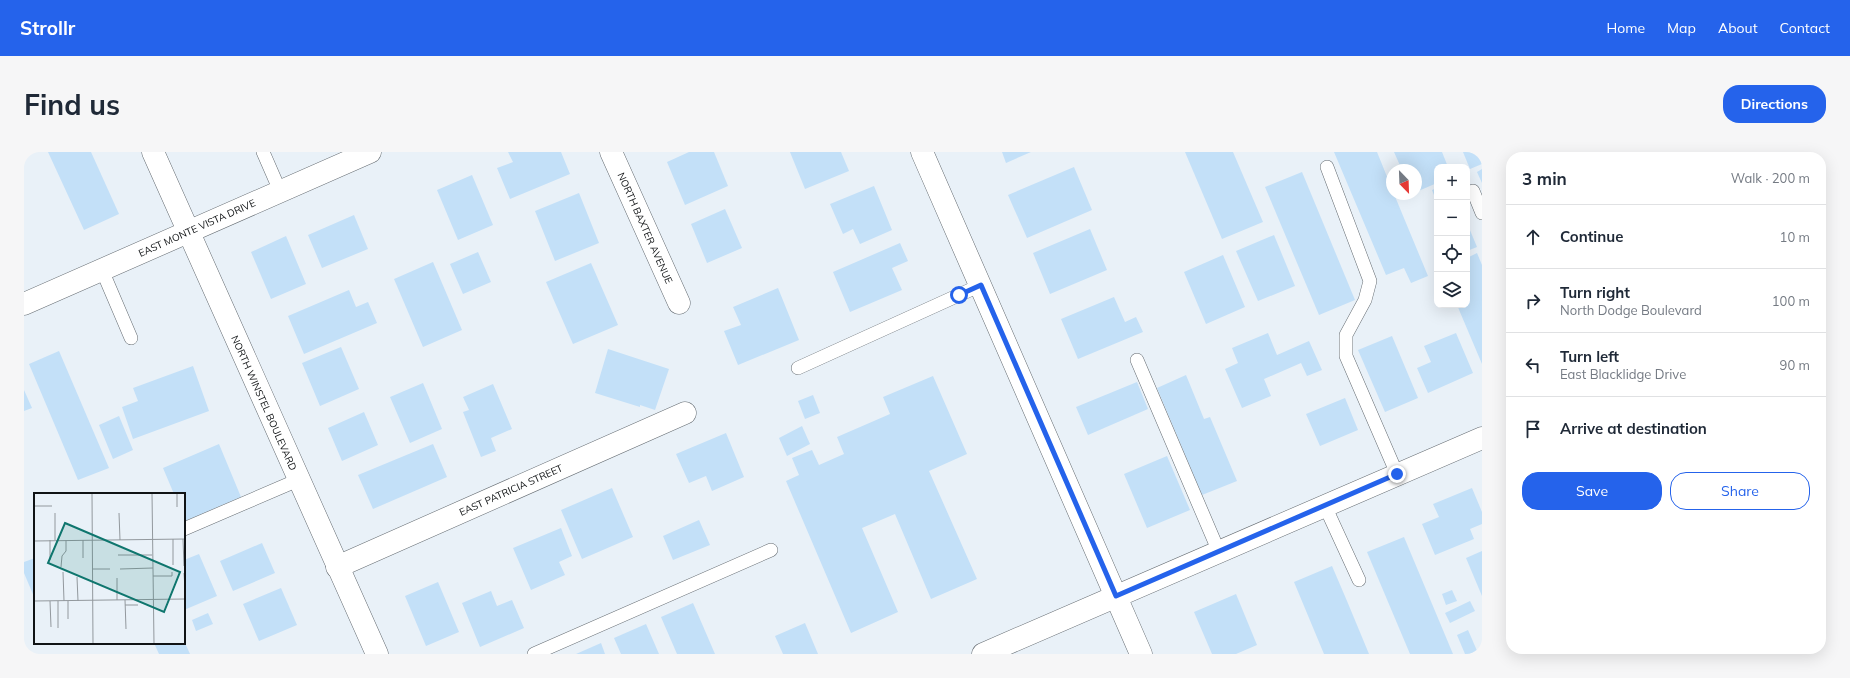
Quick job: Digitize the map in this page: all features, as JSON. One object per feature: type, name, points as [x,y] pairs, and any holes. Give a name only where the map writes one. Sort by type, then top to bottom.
[{"type":"street","name":"NORTH WINSTEL BOULEVARD","points":[[153,152],[298,480],[377,654]]},
{"type":"street","name":"EAST MONTE VISTA DRIVE","points":[[24,304],[370,152]]},
{"type":"street","name":"NORTH BAXTER AVENUE","points":[[611,152],[679,304]]},
{"type":"street","points":[[922,152],[1141,654]]},
{"type":"street","name":"EAST PATRICIA STREET","points":[[337,567],[685,413]]},
{"type":"street","points":[[983,654],[1482,438]]},
{"type":"lane","points":[[263,152],[280,191]]},
{"type":"lane","points":[[1327,167],[1370,280],[1366,300],[1346,335],[1346,356],[1397,474]]},
{"type":"lane","points":[[1473,191],[1482,213]]},
{"type":"lane","points":[[102,270],[132,338]]},
{"type":"lane","points":[[798,368],[981,285]]},
{"type":"lane","points":[[1137,360],[1219,552]]},
{"type":"lane","points":[[185,529],[298,480]]},
{"type":"lane","points":[[1325,506],[1359,580]]},
{"type":"lane","points":[[534,654],[771,550]]},
{"type":"building","points":[[48,152],[91,152],[119,214],[84,230]]},
{"type":"building","points":[[508,152],[561,152],[570,174],[510,199],[497,168],[513,162]]},
{"type":"building","points":[[689,152],[714,152],[728,186],[685,205],[667,162]]},
{"type":"building","points":[[790,152],[841,152],[849,171],[805,189]]},
{"type":"building","points":[[1002,152],[1031,152],[1006,163]]},
{"type":"building","points":[[1185,152],[1233,152],[1263,222],[1222,239]]},
{"type":"building","points":[[1334,152],[1377,152],[1386,174],[1386,200],[1396,200],[1428,276],[1411,283],[1404,268],[1386,275]]},
{"type":"building","points":[[1394,152],[1442,152],[1447,164],[1434,164],[1434,184],[1422,189],[1422,164],[1399,164]]},
{"type":"building","points":[[1463,152],[1482,152],[1482,164],[1470,169],[1470,164],[1468,164]]},
{"type":"building","points":[[1074,167],[1092,210],[1027,238],[1008,195]]},
{"type":"building","points":[[1482,169],[1482,183],[1477,172]]},
{"type":"building","points":[[1302,172],[1355,300],[1319,315],[1265,187]]},
{"type":"building","points":[[472,175],[493,225],[458,240],[437,190]]},
{"type":"building","points":[[874,186],[892,230],[860,244],[853,229],[843,234],[830,204]]},
{"type":"building","points":[[579,193],[599,243],[555,261],[535,211]]},
{"type":"building","points":[[725,209],[742,248],[707,263],[691,224]]},
{"type":"building","points":[[354,215],[368,249],[322,268],[308,235]]},
{"type":"building","points":[[1090,229],[1107,270],[1050,294],[1033,253]]},
{"type":"building","points":[[1470,230],[1477,247],[1470,250]]},
{"type":"building","points":[[1274,235],[1295,286],[1258,301],[1236,251]]},
{"type":"building","points":[[286,236],[306,284],[271,299],[251,252]]},
{"type":"building","points":[[900,243],[908,261],[892,268],[902,290],[850,312],[833,272]]},
{"type":"building","points":[[478,252],[491,282],[463,294],[450,264]]},
{"type":"building","points":[[1477,253],[1482,265],[1482,364],[1458,308],[1470,308],[1470,256]]},
{"type":"building","points":[[1223,255],[1245,307],[1206,324],[1184,272]]},
{"type":"building","points":[[433,262],[462,330],[423,347],[394,279]]},
{"type":"building","points":[[591,263],[618,325],[573,344],[546,282]]},
{"type":"building","points":[[778,288],[799,340],[738,365],[724,331],[741,325],[733,307]]},
{"type":"building","points":[[349,290],[356,307],[368,302],[377,323],[304,354],[288,316]]},
{"type":"building","points":[[1114,297],[1125,322],[1136,317],[1143,332],[1078,359],[1061,319]]},
{"type":"building","points":[[1268,333],[1277,355],[1309,341],[1322,370],[1307,376],[1301,363],[1264,379],[1271,396],[1242,408],[1225,369],[1238,363],[1232,348]]},
{"type":"building","points":[[1456,333],[1473,373],[1428,393],[1417,368],[1431,362],[1424,346]]},
{"type":"building","points":[[1392,336],[1418,398],[1385,412],[1358,350]]},
{"type":"building","points":[[341,347],[359,389],[320,406],[302,363]]},
{"type":"building","points":[[608,349],[669,369],[655,410],[640,405],[640,407],[595,393]]},
{"type":"building","points":[[59,351],[109,468],[78,480],[29,364]]},
{"type":"building","points":[[193,366],[209,411],[133,439],[122,407],[138,401],[133,388]]},
{"type":"building","points":[[1186,375],[1204,419],[1210,417],[1237,481],[1202,495],[1157,388]]},
{"type":"building","points":[[933,376],[967,454],[929,471],[977,579],[931,599],[895,514],[862,528],[898,612],[851,633],[786,481],[799,475],[792,458],[812,450],[819,465],[844,454],[837,437],[890,414],[883,397]]},
{"type":"building","points":[[1137,382],[1148,409],[1088,435],[1076,407]]},
{"type":"building","points":[[423,383],[442,429],[410,443],[390,397]]},
{"type":"building","points":[[493,384],[512,429],[491,438],[496,451],[481,457],[463,412],[469,410],[463,397]]},
{"type":"building","points":[[24,390],[32,408],[24,411]]},
{"type":"building","points":[[813,395],[820,413],[805,419],[798,401]]},
{"type":"building","points":[[1345,398],[1358,430],[1320,446],[1306,414]]},
{"type":"building","points":[[364,412],[378,445],[342,461],[328,428]]},
{"type":"building","points":[[119,416],[133,450],[113,459],[99,425]]},
{"type":"building","points":[[802,426],[810,444],[787,456],[779,438]]},
{"type":"building","points":[[726,433],[744,477],[712,491],[706,476],[689,483],[676,454]]},
{"type":"building","points":[[219,444],[241,497],[185,521],[185,493],[174,493],[163,468]]},
{"type":"building","points":[[433,444],[447,477],[373,509],[358,475]]},
{"type":"building","points":[[1167,456],[1190,510],[1147,528],[1124,474]]},
{"type":"building","points":[[612,488],[633,537],[582,559],[561,510]]},
{"type":"building","points":[[1472,488],[1482,512],[1482,524],[1470,529],[1474,539],[1435,555],[1422,524],[1439,517],[1433,504]]},
{"type":"building","points":[[699,520],[710,545],[673,560],[663,536]]},
{"type":"building","points":[[561,528],[572,556],[559,562],[565,575],[531,590],[513,548]]},
{"type":"building","points":[[1404,537],[1453,654],[1410,654],[1367,552]]},
{"type":"building","points":[[262,543],[275,573],[233,591],[220,561]]},
{"type":"building","points":[[1482,551],[1482,596],[1466,558]]},
{"type":"building","points":[[199,554],[217,596],[185,610],[185,560]]},
{"type":"building","points":[[34,558],[34,597],[24,573],[24,562]]},
{"type":"building","points":[[1332,566],[1369,654],[1324,654],[1294,582]]},
{"type":"building","points":[[438,582],[459,632],[426,646],[405,596]]},
{"type":"building","points":[[281,588],[297,625],[259,641],[243,604]]},
{"type":"building","points":[[1452,590],[1457,601],[1446,605],[1442,594]]},
{"type":"building","points":[[491,591],[497,606],[512,600],[524,628],[480,647],[462,603]]},
{"type":"building","points":[[1236,594],[1257,645],[1236,654],[1212,654],[1194,612]]},
{"type":"building","points":[[1470,601],[1475,611],[1450,623],[1445,613]]},
{"type":"building","points":[[693,603],[715,654],[677,654],[661,617]]},
{"type":"building","points":[[208,613],[213,624],[196,631],[192,620]]},
{"type":"building","points":[[805,623],[818,654],[783,654],[775,636]]},
{"type":"building","points":[[646,624],[659,654],[621,654],[614,638]]},
{"type":"building","points":[[1468,630],[1478,653],[1465,654],[1457,635]]},
{"type":"building","points":[[185,643],[190,654],[159,654],[154,644]]},
{"type":"building","points":[[601,643],[605,654],[576,654]]},
{"type":"route","points":[[959,295],[981,285],[1116,596],[1397,474]]}]
